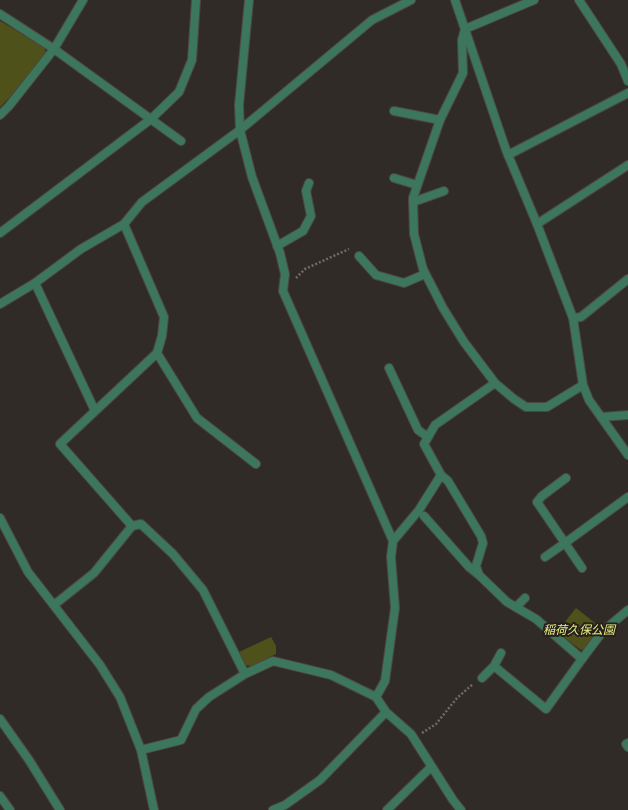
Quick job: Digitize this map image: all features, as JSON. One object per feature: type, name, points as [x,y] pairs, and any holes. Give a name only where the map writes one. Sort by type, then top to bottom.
[{"type":"street","points":[[0,115],[9,106],[54,49],[83,0]]},
{"type":"street","points":[[0,233],[152,119],[178,92],[192,60],[196,0]]},
{"type":"street","points":[[249,0],[239,105],[240,130],[252,177],[277,246],[285,274],[284,292],[393,541],[391,558],[395,608],[384,681],[376,697]]},
{"type":"street","points":[[0,304],[35,283],[82,249],[124,224],[142,202],[240,130],[372,20],[411,0]]},
{"type":"street","points":[[455,0],[508,154],[573,318],[583,385],[589,400],[628,454]]},
{"type":"street","points":[[534,0],[465,30],[462,40],[463,73],[440,120],[413,198],[414,234],[423,269],[443,308],[464,342],[495,383],[526,407],[547,407],[583,385]]},
{"type":"street","points":[[579,0],[621,64],[628,81]]},
{"type":"street","points":[[0,14],[54,49],[181,141]]},
{"type":"street","points":[[508,154],[628,93]]},
{"type":"street","points":[[394,111],[440,120]]},
{"type":"street","points":[[537,224],[628,165]]},
{"type":"street","points":[[394,178],[417,185]]},
{"type":"street","points":[[277,246],[303,231],[311,216],[306,191],[309,183]]},
{"type":"street","points":[[413,202],[444,191]]},
{"type":"street","points":[[124,224],[164,317],[162,336],[157,353],[60,444],[132,526]]},
{"type":"street","points":[[359,256],[376,275],[404,283],[425,274]]},
{"type":"street","points":[[573,318],[581,318],[628,279]]},
{"type":"street","points":[[35,283],[96,411]]},
{"type":"street","points":[[157,353],[197,418],[256,464]]},
{"type":"street","points":[[389,368],[418,430],[428,437]]},
{"type":"street","points":[[479,575],[476,566],[483,543],[481,536],[448,481],[441,475],[424,444],[435,425],[495,383]]},
{"type":"street","points":[[601,417],[628,415]]},
{"type":"street","points":[[393,541],[419,510],[441,475]]},
{"type":"street","points":[[566,478],[542,496],[537,502],[582,568]]},
{"type":"street","points":[[545,557],[628,497]]},
{"type":"street","points":[[424,516],[469,567],[507,602],[536,619],[582,659]]},
{"type":"street","points":[[0,518],[28,572],[100,665],[120,697],[141,750],[154,810]]},
{"type":"street","points":[[54,605],[94,573],[132,526],[141,524],[173,554],[203,590],[245,674]]},
{"type":"street","points":[[516,607],[525,598]]},
{"type":"street","points":[[494,666],[546,709],[603,631],[628,610]]},
{"type":"street","points":[[482,678],[494,666],[501,653]]},
{"type":"street","points":[[141,750],[181,740],[196,709],[210,697],[245,674],[273,661],[331,674],[376,697],[386,712],[410,734],[461,810]]},
{"type":"street","points":[[273,810],[285,805],[320,780],[386,712]]},
{"type":"street","points":[[0,719],[29,760],[60,810]]},
{"type":"street","points":[[387,810],[431,767]]},
{"type":"street","points":[[0,796],[10,810]]},
{"type":"path","points":[[284,280],[295,279],[305,269],[351,249],[359,256]]},
{"type":"path","points":[[413,738],[436,724],[457,698],[476,680],[482,678]]},
{"type":"green space","points":[[0,21],[44,47],[46,53],[0,107]]},
{"type":"green space","name":"稲荷久保公園","points":[[576,608],[600,627],[585,649],[581,650],[557,632]]},
{"type":"green space","points":[[271,637],[276,646],[276,654],[252,666],[245,665],[239,652]]}]
